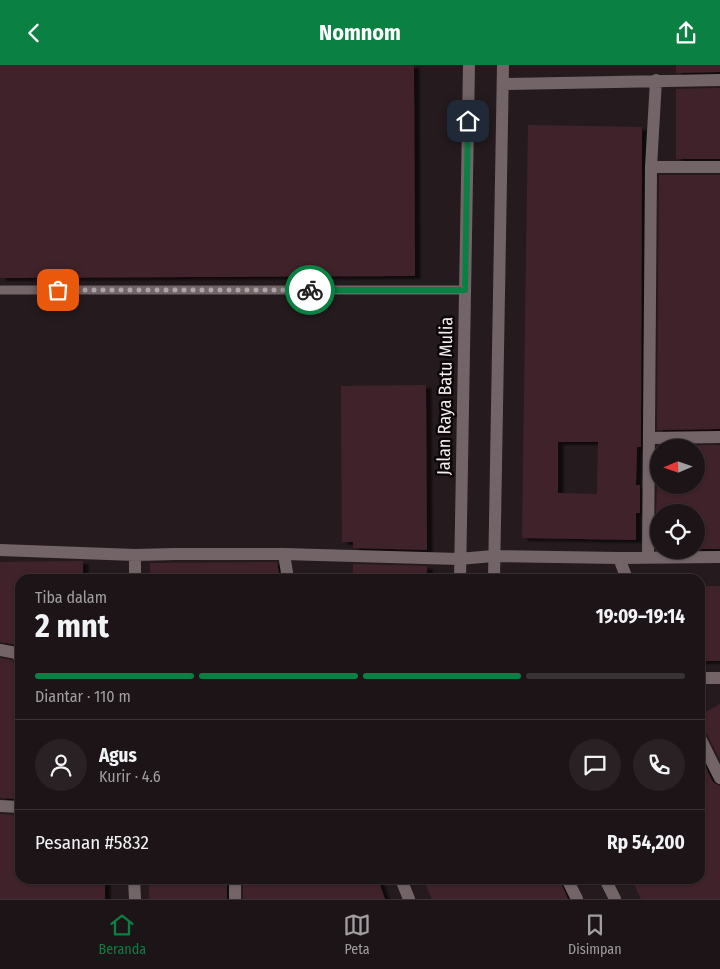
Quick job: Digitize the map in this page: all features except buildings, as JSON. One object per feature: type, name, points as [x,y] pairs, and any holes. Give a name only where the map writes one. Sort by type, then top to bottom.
[{"type":"street","name":"Jalan Raya Batu Mulia","points":[[460,574],[469,65]]},
{"type":"street","points":[[494,574],[502,65]]},
{"type":"street","points":[[648,557],[651,167],[656,80]]},
{"type":"street","points":[[502,84],[720,80]]},
{"type":"street","points":[[651,167],[720,167]]},
{"type":"street","points":[[648,438],[720,437]]},
{"type":"street","points":[[0,550],[135,555],[284,554],[459,559],[493,556],[720,557]]},
{"type":"street","points":[[284,554],[287,574]]},
{"type":"street","points":[[135,555],[135,574]]},
{"type":"street","points":[[618,558],[625,574]]},
{"type":"street","points":[[0,650],[15,653]]},
{"type":"street","points":[[705,678],[720,677]]},
{"type":"street","points":[[705,748],[720,778]]},
{"type":"street","points":[[0,806],[15,807]]},
{"type":"street","points":[[134,884],[135,899]]},
{"type":"street","points":[[235,884],[235,899]]},
{"type":"street","points":[[402,884],[409,899]]},
{"type":"street","points":[[570,884],[577,899]]},
{"type":"street","points":[[608,884],[615,899]]},
{"type":"lane","points":[[0,290],[465,290]]},
{"type":"way so far","points":[[58,290],[310,290]]},
{"type":"route","points":[[310,290],[465,290],[468,121]]}]
